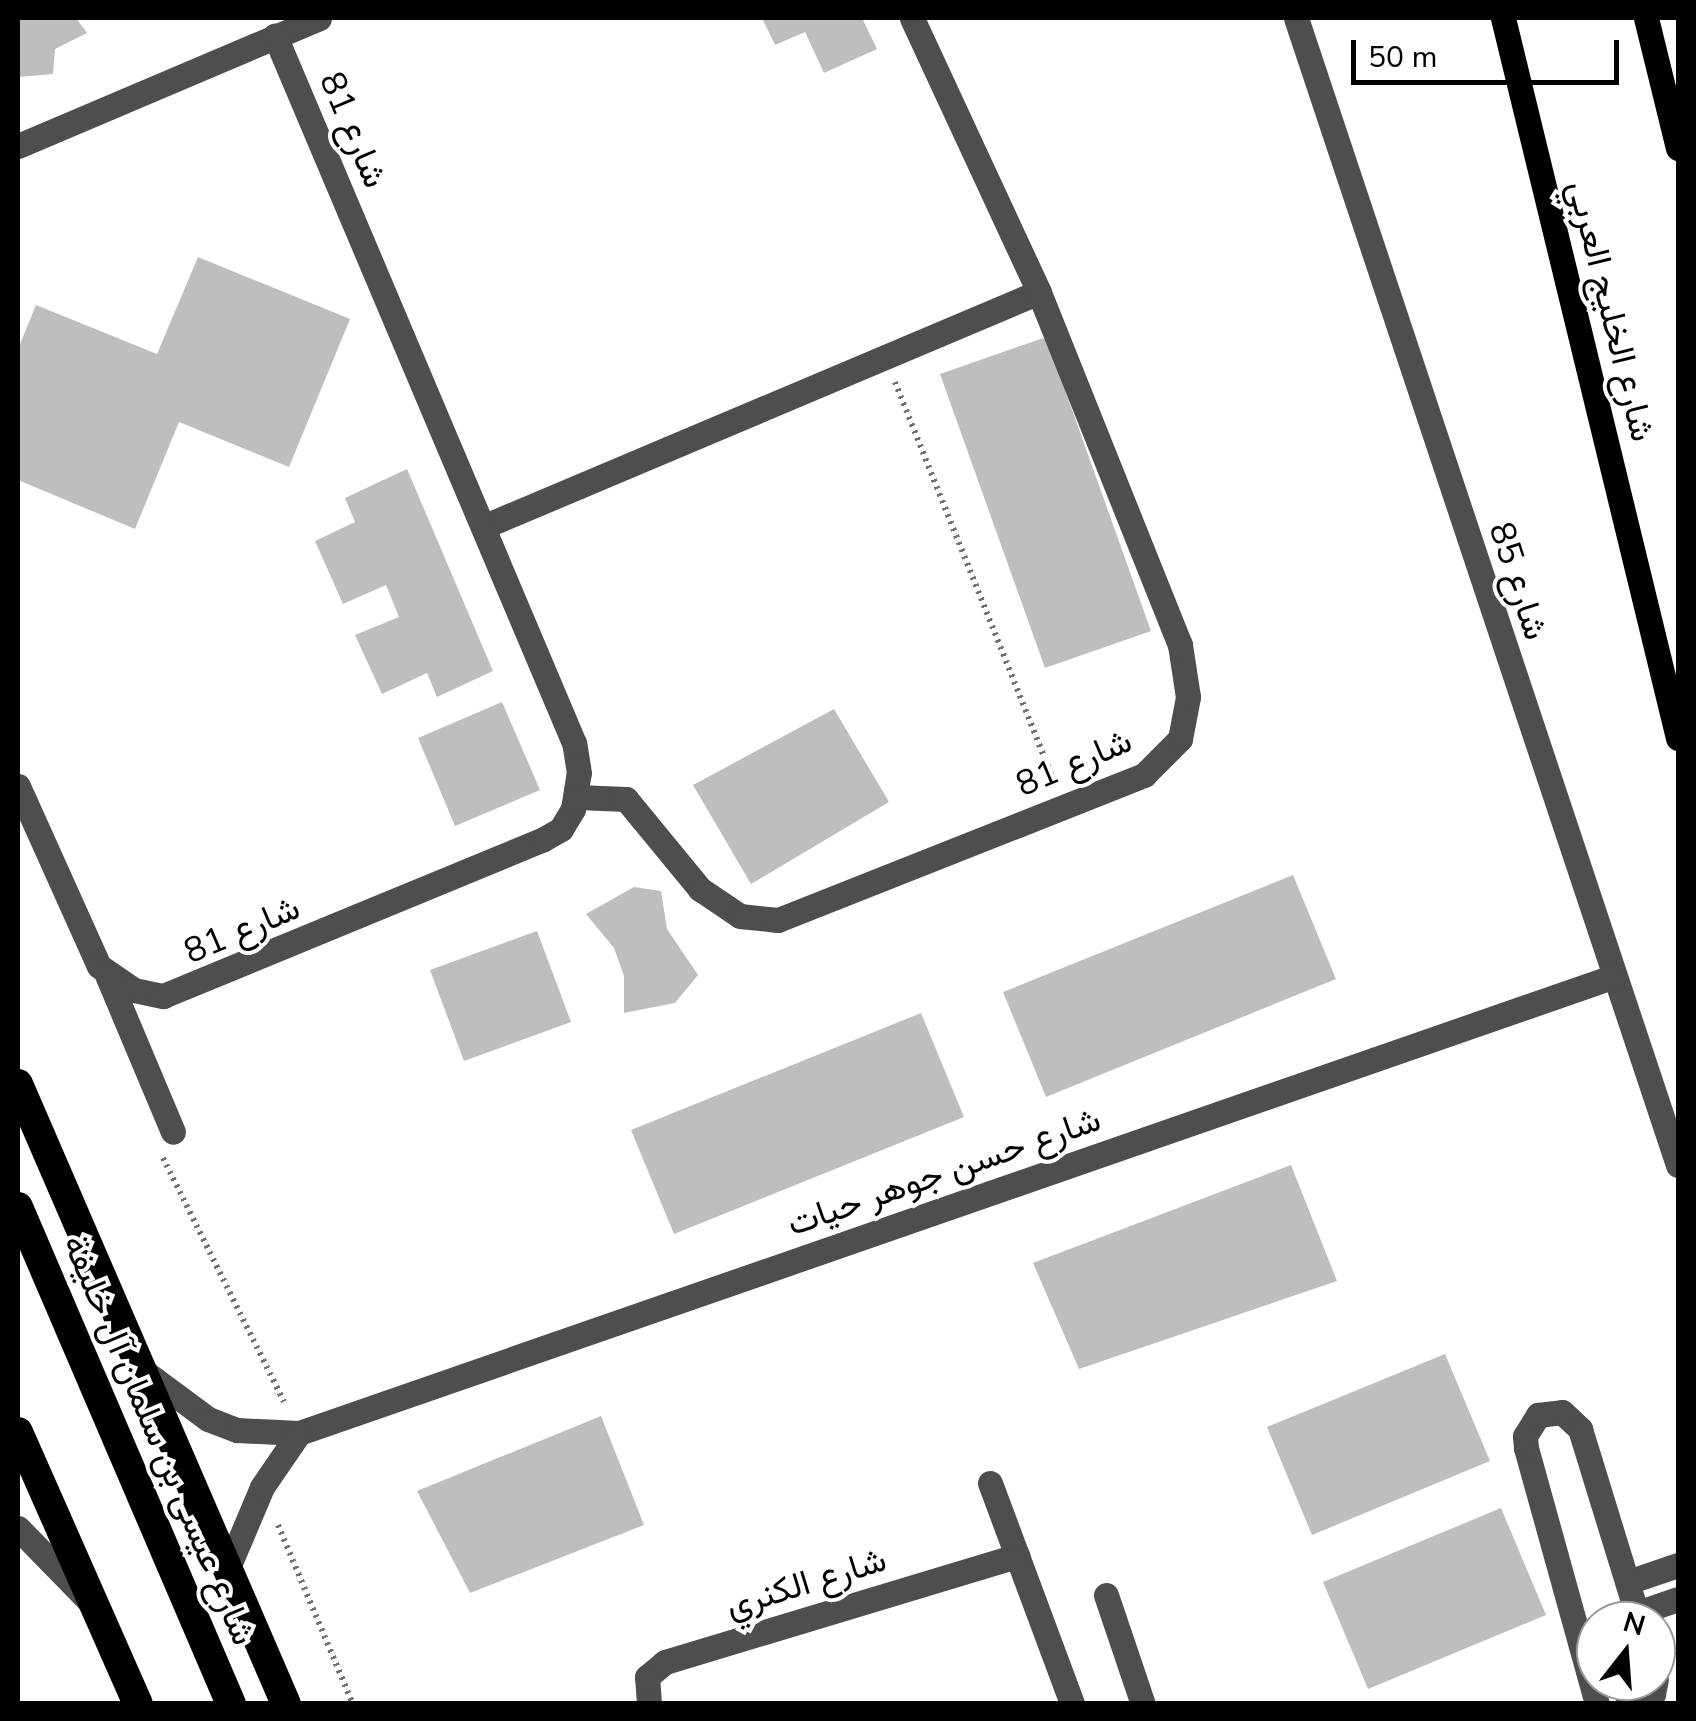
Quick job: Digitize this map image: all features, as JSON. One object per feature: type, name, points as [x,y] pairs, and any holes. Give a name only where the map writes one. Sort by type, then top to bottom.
[{"type":"highway","points":[[18,1084],[286,1704]]},
{"type":"highway","name":"شارع عيسى بن سلمان آل خليفة","points":[[18,1207],[232,1704]]},
{"type":"highway","points":[[18,1432],[138,1704]]},
{"type":"main road","name":"شارع الخليج العربي","points":[[1503,18],[1678,738]]},
{"type":"main road","points":[[1646,18],[1678,148]]},
{"type":"street","points":[[18,146],[318,18]]},
{"type":"street","name":"شارع 81","points":[[577,797],[626,799],[700,889],[759,921],[778,920],[1064,807],[1166,760],[1180,739],[1188,698],[1180,645],[1039,292],[912,18]]},
{"type":"street","name":"شارع 85","points":[[1296,18],[1612,977],[1678,1165]]},
{"type":"street","name":"شارع 81","points":[[107,975],[149,995],[180,994],[552,836],[577,797],[574,743],[486,526],[275,36]]},
{"type":"street","points":[[486,526],[1039,292]]},
{"type":"street","points":[[18,786],[93,956],[107,975],[173,1132]]},
{"type":"street","name":"شارع حسن جوهر حيات","points":[[142,1370],[208,1418],[237,1430],[299,1433],[1612,977]]},
{"type":"street","points":[[1597,1704],[1526,1448],[1529,1424],[1538,1415],[1562,1412],[1580,1429],[1633,1601]]},
{"type":"street","points":[[227,1570],[262,1487],[299,1433]]},
{"type":"street","points":[[990,1483],[1072,1704]]},
{"type":"street","points":[[18,1528],[65,1584],[96,1608]]},
{"type":"street","name":"شارع الكنري","points":[[649,1704],[647,1677],[665,1662],[1017,1556]]},
{"type":"street","points":[[1628,1582],[1678,1566]]},
{"type":"street","points":[[1106,1595],[1143,1704]]},
{"type":"path","points":[[885,357],[1064,807]]},
{"type":"path","points":[[173,1132],[154,1140],[299,1433]]},
{"type":"path","points":[[262,1487],[353,1704]]},
{"type":"building","points":[[18,18],[76,18],[87,33],[55,49],[53,74],[18,77]]},
{"type":"building","points":[[762,18],[862,18],[877,49],[824,73],[805,32],[775,45]]},
{"type":"building","points":[[198,257],[350,319],[289,467],[179,422],[135,529],[18,480],[18,349],[36,305],[157,354]]},
{"type":"building","points":[[1046,337],[1151,631],[1045,668],[940,374]]},
{"type":"building","points":[[407,469],[493,671],[437,697],[427,673],[382,694],[355,635],[399,617],[386,585],[343,604],[315,541],[355,522],[345,498]]},
{"type":"building","points":[[502,702],[540,790],[455,826],[418,738]]},
{"type":"building","points":[[834,709],[889,802],[751,884],[693,785]]},
{"type":"building","points":[[1293,875],[1336,979],[1046,1097],[1003,992]]},
{"type":"building","points":[[634,887],[661,891],[667,929],[698,975],[675,1003],[624,1013],[624,976],[614,948],[586,914]]},
{"type":"building","points":[[537,931],[571,1022],[464,1061],[430,970]]},
{"type":"building","points":[[921,1013],[964,1117],[674,1234],[631,1130]]},
{"type":"building","points":[[1291,1165],[1337,1281],[1079,1369],[1033,1263]]},
{"type":"building","points":[[1445,1354],[1490,1461],[1312,1535],[1267,1427]]},
{"type":"building","points":[[601,1416],[644,1525],[470,1593],[417,1491]]},
{"type":"building","points":[[1501,1508],[1546,1615],[1368,1689],[1323,1582]]}]
